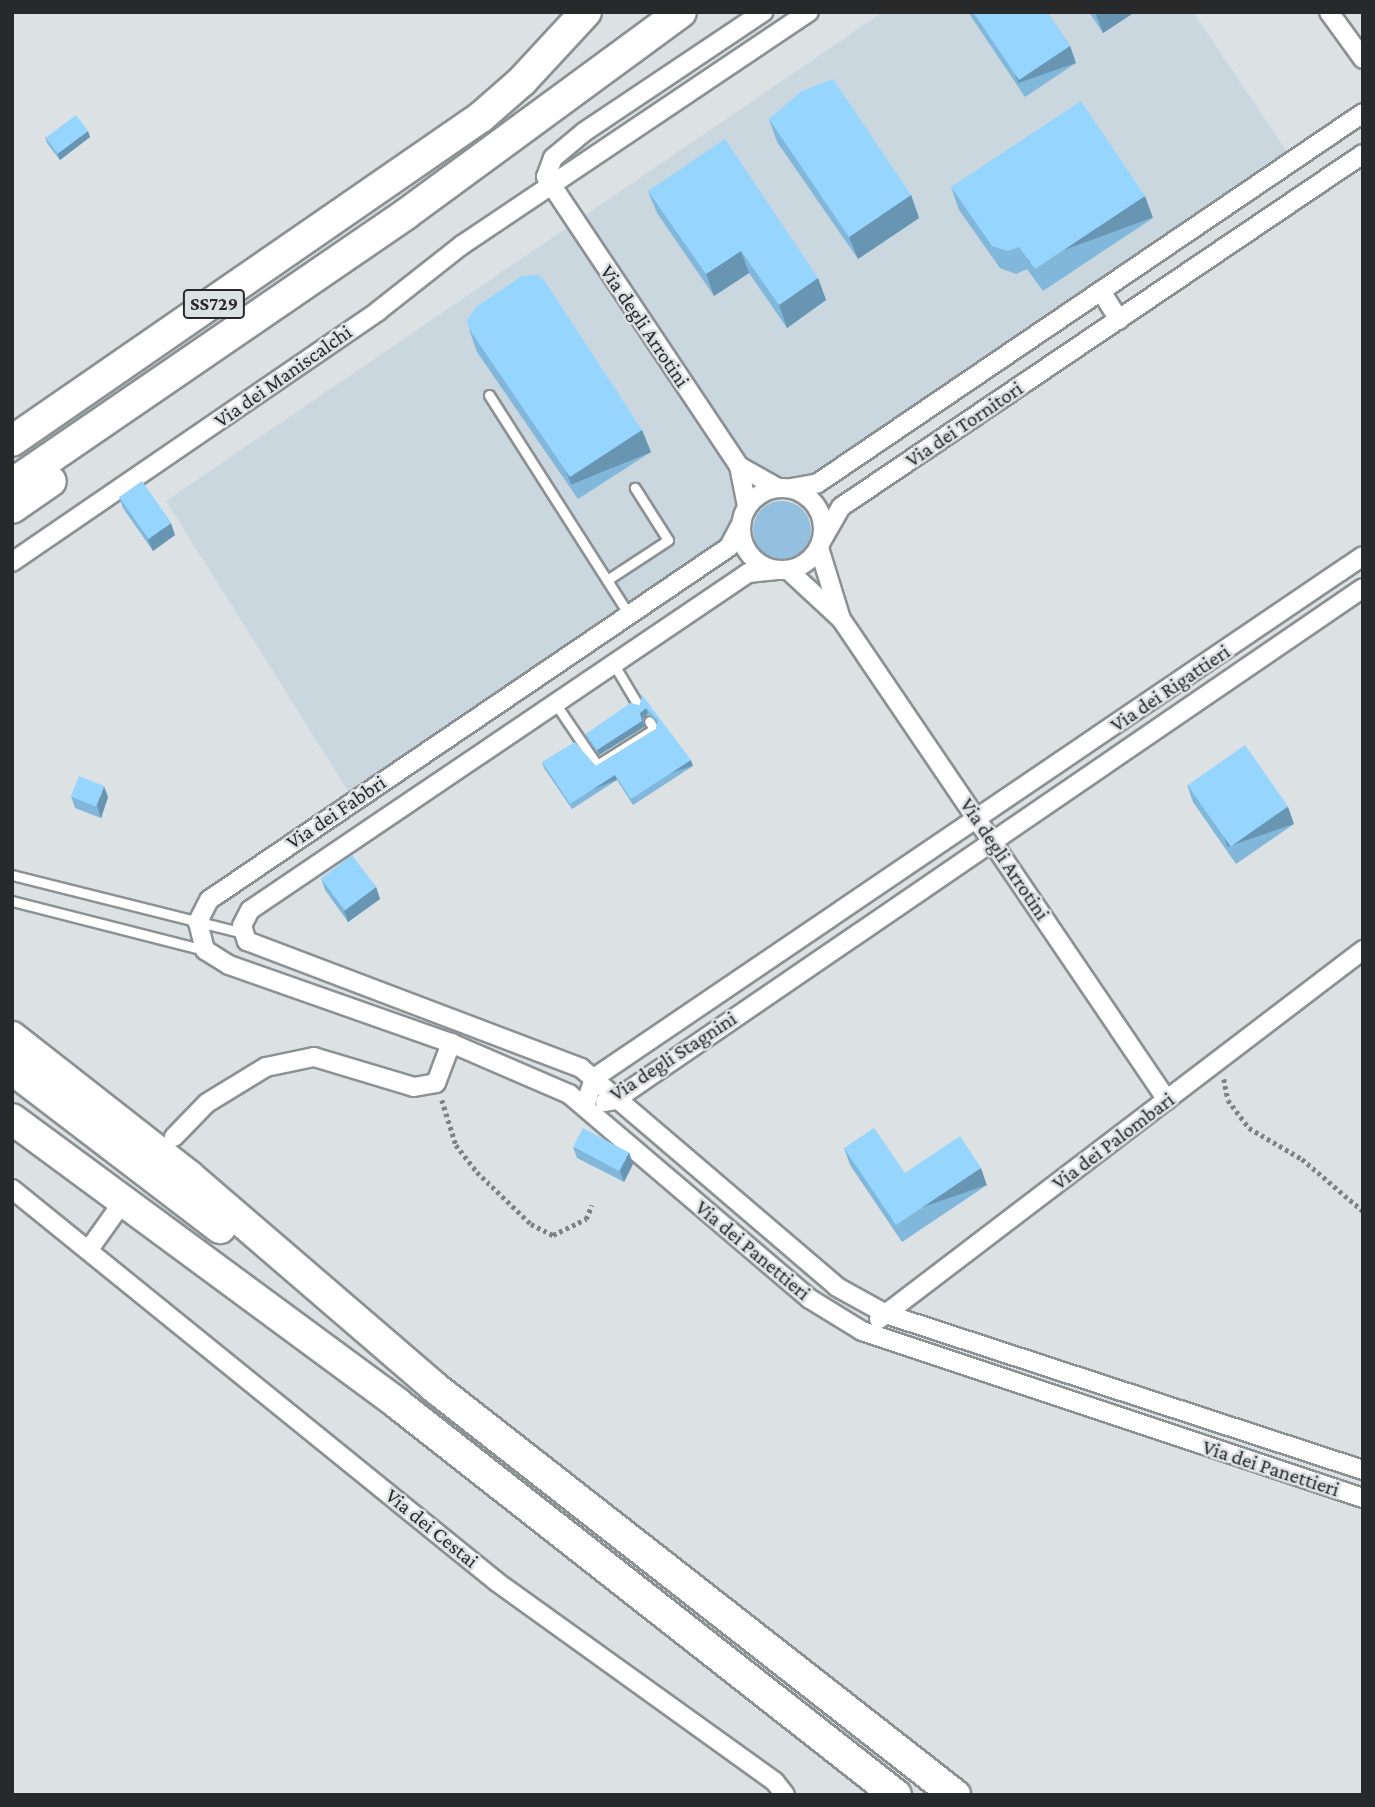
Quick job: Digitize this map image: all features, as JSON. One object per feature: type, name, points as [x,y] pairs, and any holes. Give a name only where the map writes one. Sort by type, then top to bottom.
[{"type":"highway","name":"SS729","points":[[12,441],[415,165],[522,81],[586,12]]},
{"type":"highway","points":[[643,41],[673,12]]},
{"type":"highway","name":"SS729","points":[[12,484],[406,214],[681,12]]},
{"type":"highway","points":[[12,508],[148,415],[306,284]]},
{"type":"highway","points":[[12,422],[167,336]]},
{"type":"highway","points":[[12,1037],[189,1176],[434,1387],[955,1795]]},
{"type":"highway","points":[[12,1069],[359,1336],[434,1387]]},
{"type":"highway","points":[[12,1086],[330,1343],[398,1404]]},
{"type":"highway","points":[[12,1119],[398,1404],[897,1795]]},
{"type":"street","points":[[551,187],[546,177],[549,164],[584,132],[762,12]]},
{"type":"street","name":"Via dei Maniscalchi","points":[[12,562],[551,187],[809,12]]},
{"type":"street","points":[[1329,12],[1363,59]]},
{"type":"street","name":"Via dei Tornitori","points":[[785,488],[818,483],[1363,113]]},
{"type":"street","name":"Via dei Tornitori","points":[[820,544],[841,507],[1363,155]]},
{"type":"street","name":"Via degli Arrotini","points":[[551,187],[739,466]]},
{"type":"street","points":[[1101,291],[1119,320]]},
{"type":"street","points":[[739,466],[813,502],[820,513],[820,544],[841,619]]},
{"type":"street","points":[[739,466],[747,506],[740,526],[745,548],[753,559],[782,570],[841,619]]},
{"type":"street","points":[[747,506],[766,491],[785,488]]},
{"type":"street","name":"Via dei Fabbri","points":[[198,922],[209,900],[229,885],[729,547],[740,526]]},
{"type":"street","points":[[782,570],[807,562],[820,544]]},
{"type":"street","name":"Via dei Rigattieri","points":[[978,819],[1363,556]]},
{"type":"street","name":"Via dei Fabbri","points":[[243,933],[250,910],[502,737],[748,573],[782,570]]},
{"type":"street","name":"Via dei Rigattieri","points":[[992,839],[1363,588]]},
{"type":"street","name":"Via degli Arrotini","points":[[841,619],[1167,1100]]},
{"type":"street","points":[[484,711],[502,737]]},
{"type":"street","name":"Via degli Stagnini","points":[[978,819],[594,1078],[585,1106],[615,1100],[992,839]]},
{"type":"street","points":[[198,922],[205,950]]},
{"type":"street","name":"Via dei Panettieri","points":[[243,933],[252,946],[567,1061],[594,1078],[615,1100],[837,1287],[886,1314],[1363,1470]]},
{"type":"street","name":"Via dei Panettieri","points":[[205,950],[229,965],[451,1043],[550,1084],[585,1106],[810,1299],[862,1331],[1363,1498]]},
{"type":"street","name":"Via dei Palombari","points":[[862,1331],[1363,950]]},
{"type":"street","points":[[174,1137],[207,1103],[240,1080],[289,1059],[314,1057],[414,1087],[436,1083],[451,1043]]},
{"type":"street","name":"Via dei Cestai","points":[[12,1189],[90,1248],[497,1581],[775,1783],[785,1795]]},
{"type":"street","points":[[90,1248],[117,1210]]},
{"type":"lane","points":[[489,396],[628,613]]},
{"type":"lane","points":[[607,580],[668,540],[635,488]]},
{"type":"lane","points":[[613,663],[638,705]]},
{"type":"lane","points":[[554,702],[597,765],[654,729],[649,721]]},
{"type":"lane","points":[[12,875],[243,933]]},
{"type":"lane","points":[[12,901],[205,950]]},
{"type":"path","points":[[1219,1060],[1228,1100],[1249,1128],[1302,1158],[1363,1211]]},
{"type":"path","points":[[436,1083],[456,1144],[477,1172],[531,1224],[553,1235],[586,1219],[592,1205]]},
{"type":"shaded area","points":[[883,12],[1193,12],[1288,153],[350,794],[166,501]]},
{"type":"shaded area","points":[[782,501],[798,506],[806,514],[811,530],[806,546],[798,554],[782,559],[766,554],[758,546],[753,530],[758,514],[766,506]]},
{"type":"building","points":[[973,12],[1047,12],[1070,46],[1019,80]]},
{"type":"building","points":[[833,79],[911,195],[849,237],[769,119],[802,91]]},
{"type":"building","points":[[1081,101],[1145,196],[1035,269],[1019,247],[1008,251],[992,246],[951,187]]},
{"type":"building","points":[[76,115],[88,131],[58,154],[46,138]]},
{"type":"building","points":[[725,139],[818,278],[779,305],[741,251],[706,274],[648,191]]},
{"type":"building","points":[[538,275],[544,280],[642,430],[570,477],[469,329],[467,320],[476,307],[522,276]]},
{"type":"building","points":[[142,481],[171,523],[148,539],[119,497]]},
{"type":"building","points":[[642,695],[691,760],[631,799],[615,775],[570,804],[542,762],[575,742],[596,766],[656,729],[658,720],[646,708],[640,713],[642,721],[597,750],[586,734],[630,703],[640,705]]},
{"type":"building","points":[[1245,745],[1288,806],[1231,847],[1188,785]]},
{"type":"building","points":[[79,776],[104,786],[96,807],[71,796]]},
{"type":"building","points":[[352,855],[376,887],[345,910],[321,878]]},
{"type":"building","points":[[583,1128],[629,1152],[619,1171],[573,1147]]},
{"type":"building","points":[[874,1128],[905,1173],[960,1136],[981,1168],[896,1225],[844,1148]]}]
